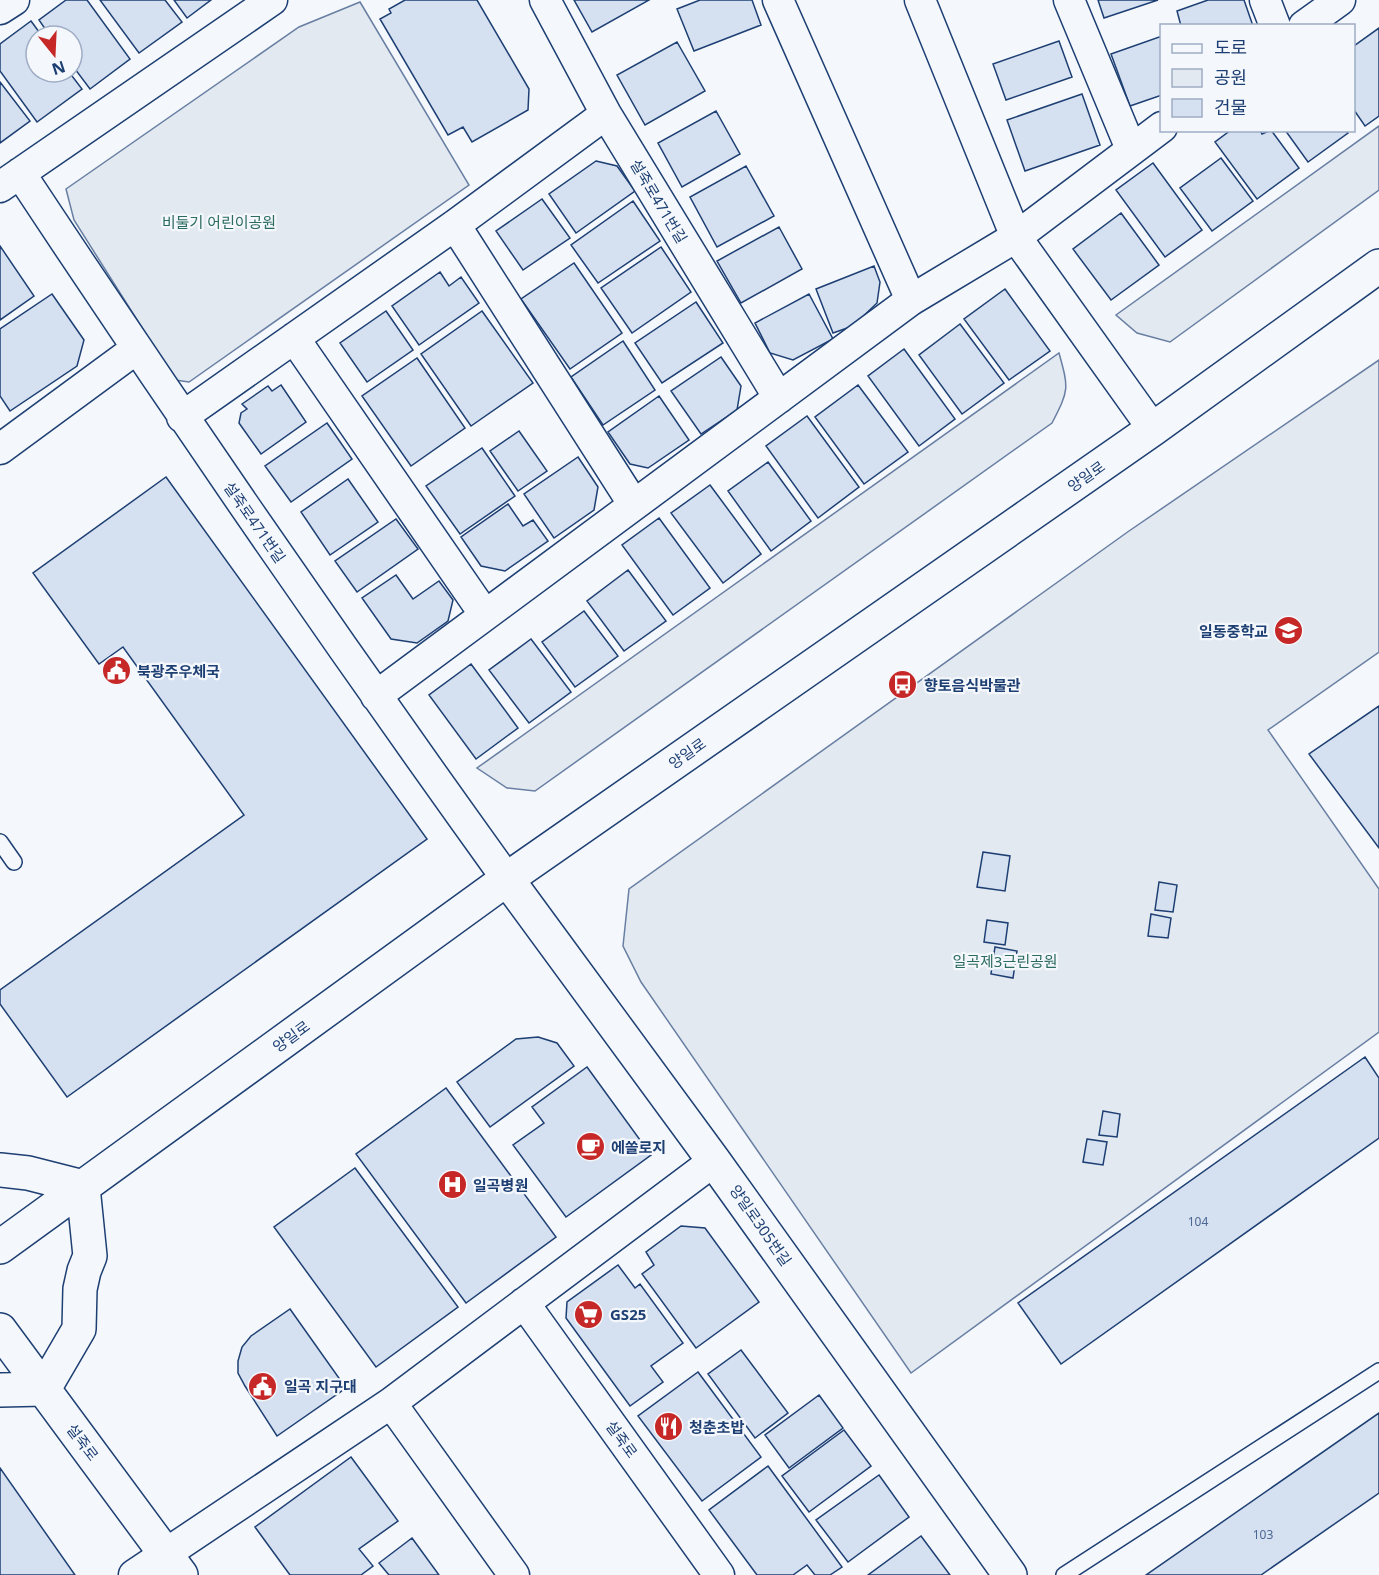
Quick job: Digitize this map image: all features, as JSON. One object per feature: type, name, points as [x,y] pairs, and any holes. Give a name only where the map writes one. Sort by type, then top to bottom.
[{"type":"main road","name":"양일로","points":[[0,1247],[507,879],[1153,429],[1379,266]]},
{"type":"main road","name":"양일로305번길","points":[[507,879],[714,1161],[1010,1575]]},
{"type":"main road","points":[[0,1170],[28,1173],[83,1187],[90,1256],[80,1289],[79,1329],[44,1389],[0,1390]]},
{"type":"main road","name":"설죽로","points":[[0,1330],[174,1564]]},
{"type":"street","points":[[0,9],[14,0]]},
{"type":"street","name":"설죽로471번길","points":[[272,0],[10,180],[136,349],[376,696],[507,879]]},
{"type":"street","name":"설죽로471번길","points":[[545,0],[606,114],[779,398]]},
{"type":"street","points":[[778,0],[911,300]]},
{"type":"street","points":[[920,0],[1016,237],[1153,429]]},
{"type":"street","points":[[1069,0],[1131,149]]},
{"type":"street","points":[[1265,0],[1274,24]]},
{"type":"street","points":[[1307,24],[1340,0]]},
{"type":"street","points":[[182,417],[455,225],[606,114]]},
{"type":"street","points":[[376,696],[911,300],[1016,237],[1160,128]]},
{"type":"street","points":[[455,225],[634,505]]},
{"type":"street","points":[[294,338],[485,615]]},
{"type":"street","points":[[0,449],[136,349]]},
{"type":"street","points":[[134,1575],[174,1564],[714,1161]]},
{"type":"street","name":"설죽로","points":[[524,1303],[719,1575]]},
{"type":"street","points":[[391,1403],[514,1575]]},
{"type":"lane","points":[[0,842],[14,862]]},
{"type":"lane","points":[[1064,1575],[1379,1371]]},
{"type":"green space","name":"비둘기 어린이공원","points":[[360,2],[469,185],[189,382],[175,380],[74,220],[66,189],[299,27]]},
{"type":"green space","points":[[1379,126],[1379,190],[1170,342],[1137,333],[1116,315]]},
{"type":"green space","points":[[1059,353],[1065,374],[1066,389],[1052,423],[535,791],[507,788],[477,768]]},
{"type":"green space","name":"일곡제3근린공원","points":[[1379,360],[1379,652],[1268,730],[1379,889],[1379,1032],[911,1373],[641,982],[623,946],[629,889],[1129,531]]},
{"type":"building","points":[[66,0],[87,0],[130,59],[90,89],[84,81],[84,24],[42,24],[39,20]]},
{"type":"building","points":[[100,0],[165,0],[182,22],[139,53]]},
{"type":"building","points":[[174,0],[211,0],[187,18]]},
{"type":"building","points":[[405,0],[477,0],[529,89],[528,110],[472,142],[463,127],[448,135],[380,19],[391,13],[389,9]]},
{"type":"building","points":[[574,0],[649,0],[592,32]]},
{"type":"building","points":[[700,0],[752,0],[761,25],[694,51],[677,9]]},
{"type":"building","points":[[1098,0],[1158,0],[1104,18]]},
{"type":"building","points":[[1208,0],[1244,0],[1252,24],[1180,24],[1177,11]]},
{"type":"building","points":[[24,26],[24,84],[78,84],[82,89],[37,122],[0,71],[0,44]]},
{"type":"building","points":[[1379,28],[1379,116],[1365,126],[1355,111],[1355,45]]},
{"type":"building","points":[[1160,37],[1160,96],[1130,106],[1111,54]]},
{"type":"building","points":[[1059,41],[1072,77],[1006,100],[993,64]]},
{"type":"building","points":[[677,42],[705,91],[645,125],[617,75]]},
{"type":"building","points":[[0,82],[30,121],[0,143]]},
{"type":"building","points":[[1082,94],[1100,145],[1025,171],[1007,120]]},
{"type":"building","points":[[716,111],[740,154],[682,187],[658,143]]},
{"type":"building","points":[[1228,132],[1261,132],[1262,134],[1272,132],[1299,168],[1257,199],[1215,142]]},
{"type":"building","points":[[1286,132],[1347,132],[1348,133],[1308,162]]},
{"type":"building","points":[[1221,158],[1253,201],[1212,231],[1180,188]]},
{"type":"building","points":[[596,161],[617,166],[635,191],[576,233],[549,194]]},
{"type":"building","points":[[1153,163],[1202,230],[1165,257],[1116,190]]},
{"type":"building","points":[[746,166],[774,216],[717,247],[690,197]]},
{"type":"building","points":[[542,199],[570,238],[523,270],[496,231]]},
{"type":"building","points":[[633,201],[660,241],[598,283],[571,245]]},
{"type":"building","points":[[1121,213],[1159,265],[1111,300],[1073,249]]},
{"type":"building","points":[[779,227],[802,269],[741,303],[717,261]]},
{"type":"building","points":[[0,246],[34,296],[0,320]]},
{"type":"building","points":[[661,247],[691,292],[632,333],[601,288]]},
{"type":"building","points":[[574,263],[622,333],[570,369],[521,299]]},
{"type":"building","points":[[874,266],[880,282],[877,303],[853,326],[833,333],[816,289]]},
{"type":"building","points":[[440,272],[449,286],[461,277],[479,303],[419,345],[392,306]]},
{"type":"building","points":[[1005,289],[1050,351],[1009,380],[964,319]]},
{"type":"building","points":[[52,294],[84,340],[77,366],[10,411],[0,396],[0,329]]},
{"type":"building","points":[[809,294],[833,339],[793,360],[770,353],[755,323]]},
{"type":"building","points":[[696,302],[723,343],[662,383],[635,343]]},
{"type":"building","points":[[386,311],[413,350],[367,382],[340,343]]},
{"type":"building","points":[[482,311],[533,383],[471,426],[421,354]]},
{"type":"building","points":[[960,324],[1004,383],[962,414],[919,355]]},
{"type":"building","points":[[623,341],[655,390],[603,425],[571,377]]},
{"type":"building","points":[[904,349],[955,419],[919,446],[868,376]]},
{"type":"building","points":[[721,357],[741,386],[737,410],[701,434],[671,391]]},
{"type":"building","points":[[417,358],[465,428],[411,466],[362,396]]},
{"type":"building","points":[[281,385],[306,422],[261,454],[239,423],[241,413],[247,409],[242,404],[268,386],[272,391]]},
{"type":"building","points":[[858,385],[908,452],[864,484],[815,417]]},
{"type":"building","points":[[659,396],[689,440],[648,468],[630,464],[608,432]]},
{"type":"building","points":[[807,416],[859,487],[818,518],[766,446]]},
{"type":"building","points":[[327,423],[352,459],[291,502],[265,466]]},
{"type":"building","points":[[519,431],[547,471],[518,491],[490,451]]},
{"type":"building","points":[[482,448],[515,496],[460,534],[426,486]]},
{"type":"building","points":[[578,457],[598,487],[594,510],[554,538],[524,494]]},
{"type":"building","points":[[768,462],[811,521],[771,551],[728,491]]},
{"type":"building","points":[[166,477],[427,839],[67,1097],[0,1004],[0,990],[244,815],[123,647],[99,664],[33,573]]},
{"type":"building","points":[[348,479],[378,522],[330,555],[301,512]]},
{"type":"building","points":[[710,485],[761,554],[723,583],[671,513]]},
{"type":"building","points":[[508,504],[523,526],[533,520],[548,541],[505,571],[481,566],[461,537]]},
{"type":"building","points":[[659,518],[710,588],[673,615],[622,545]]},
{"type":"building","points":[[396,519],[418,549],[357,592],[335,561]]},
{"type":"building","points":[[628,570],[666,621],[624,651],[587,601]]},
{"type":"building","points":[[396,575],[413,599],[439,581],[453,600],[448,621],[417,643],[391,639],[362,598]]},
{"type":"building","points":[[584,611],[618,656],[575,687],[542,642]]},
{"type":"building","points":[[531,639],[571,692],[529,723],[489,670]]},
{"type":"building","points":[[471,664],[518,728],[476,759],[429,695]]},
{"type":"building","points":[[1379,706],[1379,848],[1309,754]]},
{"type":"building","points":[[983,852],[1010,856],[1005,891],[977,887]]},
{"type":"building","points":[[1159,882],[1177,885],[1173,912],[1155,910]]},
{"type":"building","points":[[1151,914],[1171,918],[1168,938],[1148,936]]},
{"type":"building","points":[[987,920],[1008,923],[1005,945],[984,942]]},
{"type":"building","points":[[995,947],[1017,951],[1013,978],[991,974]]},
{"type":"building","points":[[538,1037],[557,1043],[574,1066],[490,1127],[457,1082],[516,1039]]},
{"type":"building","points":[[1365,1057],[1379,1078],[1379,1138],[1061,1364],[1018,1303]]},
{"type":"building","points":[[587,1067],[651,1155],[566,1217],[513,1145],[544,1123],[532,1107]]},
{"type":"building","points":[[446,1088],[556,1237],[466,1303],[356,1154]]},
{"type":"building","points":[[1103,1111],[1120,1114],[1117,1137],[1099,1135]]},
{"type":"building","points":[[1087,1139],[1107,1142],[1103,1165],[1083,1162]]},
{"type":"building","points":[[355,1168],[458,1307],[376,1367],[274,1227]]},
{"type":"building","points":[[681,1226],[705,1228],[759,1302],[696,1348],[642,1274],[654,1265],[646,1252]]},
{"type":"building","points":[[618,1265],[635,1288],[640,1284],[683,1343],[651,1366],[663,1382],[630,1406],[566,1318],[567,1302]]},
{"type":"building","points":[[290,1309],[346,1388],[277,1436],[238,1373],[238,1361],[242,1347],[251,1336]]},
{"type":"building","points":[[741,1350],[788,1413],[755,1438],[708,1374]]},
{"type":"building","points":[[698,1372],[761,1457],[702,1501],[638,1416]]},
{"type":"building","points":[[819,1395],[843,1428],[789,1468],[765,1435]]},
{"type":"building","points":[[1379,1413],[1379,1493],[1261,1575],[1146,1575]]},
{"type":"building","points":[[844,1430],[871,1466],[809,1512],[782,1476]]},
{"type":"building","points":[[351,1457],[398,1521],[359,1549],[373,1566],[361,1575],[290,1575],[255,1527]]},
{"type":"building","points":[[768,1466],[842,1567],[830,1575],[815,1575],[807,1565],[793,1575],[757,1575],[709,1510]]},
{"type":"building","points":[[0,1468],[75,1575],[0,1575]]},
{"type":"building","points":[[879,1475],[909,1517],[848,1562],[816,1520]]},
{"type":"building","points":[[921,1536],[950,1575],[868,1575]]},
{"type":"building","points":[[412,1538],[439,1575],[389,1575],[379,1563]]},
{"type":"place","name":"일동중학교","points":[[1289,631]]},
{"type":"place","name":"북광주우체국","points":[[116,671]]},
{"type":"place","name":"향토음식박물관","points":[[903,685]]},
{"type":"place","name":"에쏠로지","points":[[590,1147]]},
{"type":"place","name":"일곡병원","points":[[452,1185]]},
{"type":"place","name":"GS25","points":[[589,1314]]},
{"type":"place","name":"일곡 지구대","points":[[263,1386]]},
{"type":"place","name":"청춘초밥","points":[[668,1427]]}]
